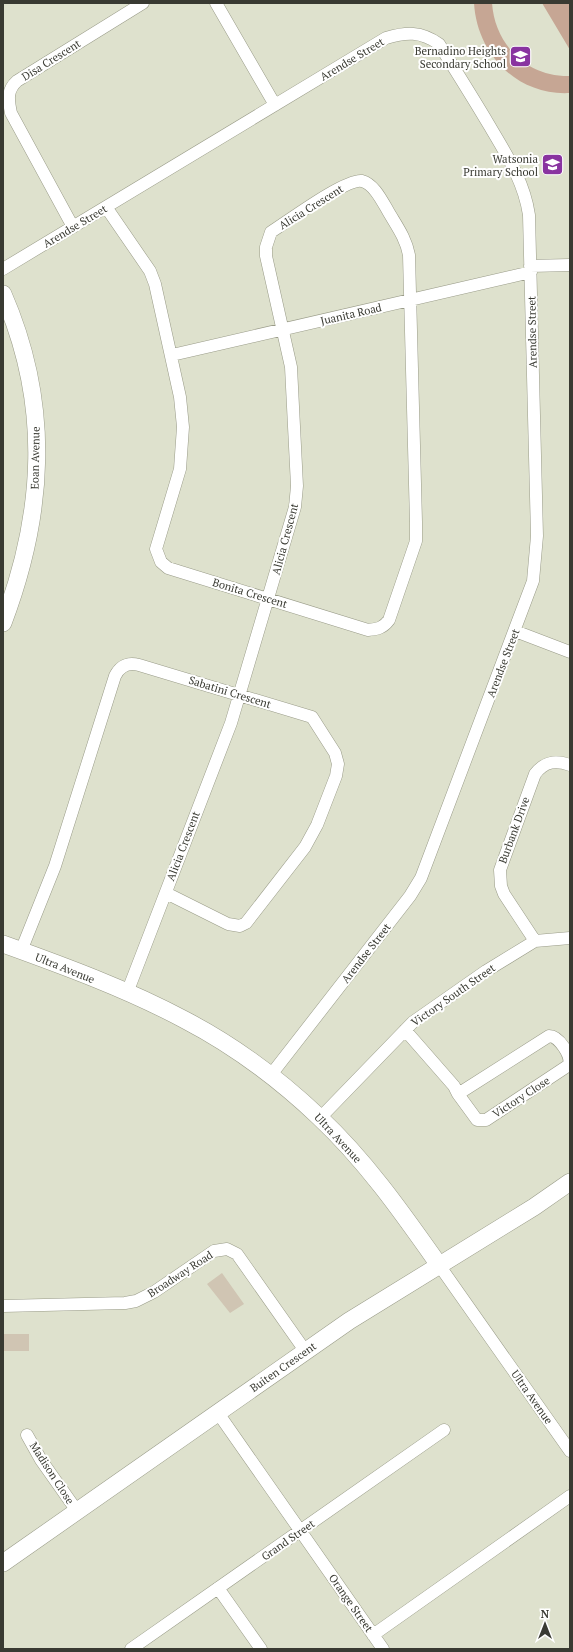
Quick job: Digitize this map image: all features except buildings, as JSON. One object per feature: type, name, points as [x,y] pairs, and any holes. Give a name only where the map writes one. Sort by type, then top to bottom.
[{"type":"street","name":"Disa Crescent","points":[[73,227],[11,112],[8,103],[10,87],[17,81],[143,3]]},
{"type":"street","points":[[216,3],[275,105]]},
{"type":"street","name":"Arendse Street","points":[[3,269],[386,38],[403,33],[418,33],[429,37],[439,44],[466,85],[519,177],[526,197],[529,215],[537,547],[534,581],[421,878],[410,896],[270,1076]]},
{"type":"street","name":"Alicia Crescent","points":[[127,993],[240,695],[295,507],[297,486],[292,367],[266,256],[268,239],[271,232],[330,194],[352,182],[361,181],[370,185],[406,242],[409,255],[410,300]]},
{"type":"street","name":"Bonita Crescent","points":[[106,207],[150,271],[155,284],[172,355],[180,397],[183,448],[180,469],[156,549],[158,557],[168,568],[368,630],[378,629],[384,626],[389,620],[416,541],[410,300]]},
{"type":"street","name":"Juanita Road","points":[[172,355],[410,300],[530,269],[570,265]]},
{"type":"street","name":"Eoan Avenue","points":[[3,294],[20,340],[30,378],[35,405],[37,470],[34,515],[26,554],[3,622]]},
{"type":"street","points":[[515,631],[570,652]]},
{"type":"street","name":"Sabatini Crescent","points":[[21,951],[55,866],[118,671],[125,665],[134,664],[312,718],[317,722],[335,753],[338,764],[336,776],[321,816],[305,847],[246,923],[240,926],[228,924],[166,893]]},
{"type":"street","name":"Burbank Drive","points":[[535,941],[504,894],[500,882],[500,870],[535,774],[542,766],[552,762],[570,765]]},
{"type":"street","name":"Victory South Street","points":[[320,1118],[413,1022],[486,971],[535,941],[570,938]]},
{"type":"street","name":"Ultra Avenue","points":[[3,944],[127,993],[202,1030],[270,1076],[320,1118],[342,1140],[386,1193],[439,1265],[570,1451]]},
{"type":"street","name":"Victory Close","points":[[406,1030],[454,1086],[458,1094],[474,1118],[483,1122],[566,1068],[570,1059],[558,1040],[549,1036],[458,1094]]},
{"type":"street","name":"Buiten Crescent","points":[[3,1563],[349,1321],[534,1207],[570,1182]]},
{"type":"street","name":"Broadway Road","points":[[3,1306],[114,1304],[136,1301],[154,1292],[214,1251],[227,1249],[237,1254],[306,1352]]},
{"type":"street","name":"Orange Street","points":[[218,1413],[373,1635],[570,1496]]},
{"type":"street","name":"Grand Street","points":[[134,1648],[444,1430]]},
{"type":"street","name":"Madison Close","points":[[27,1435],[41,1460],[77,1511]]},
{"type":"street","points":[[218,1588],[261,1649]]},
{"type":"street","points":[[373,1635],[383,1649]]},
{"type":"shaded area","points":[[474,3],[492,3],[494,18],[499,32],[516,56],[540,71],[554,75],[570,76],[570,93],[551,92],[533,87],[517,79],[503,68],[492,55],[483,39],[477,22]]},
{"type":"shaded area","points":[[542,3],[570,3],[570,50]]},
{"type":"place","name":"Bernadino Heights Secondary School","points":[[521,57]]},
{"type":"place","name":"Watsonia Primary School","points":[[553,165]]}]
